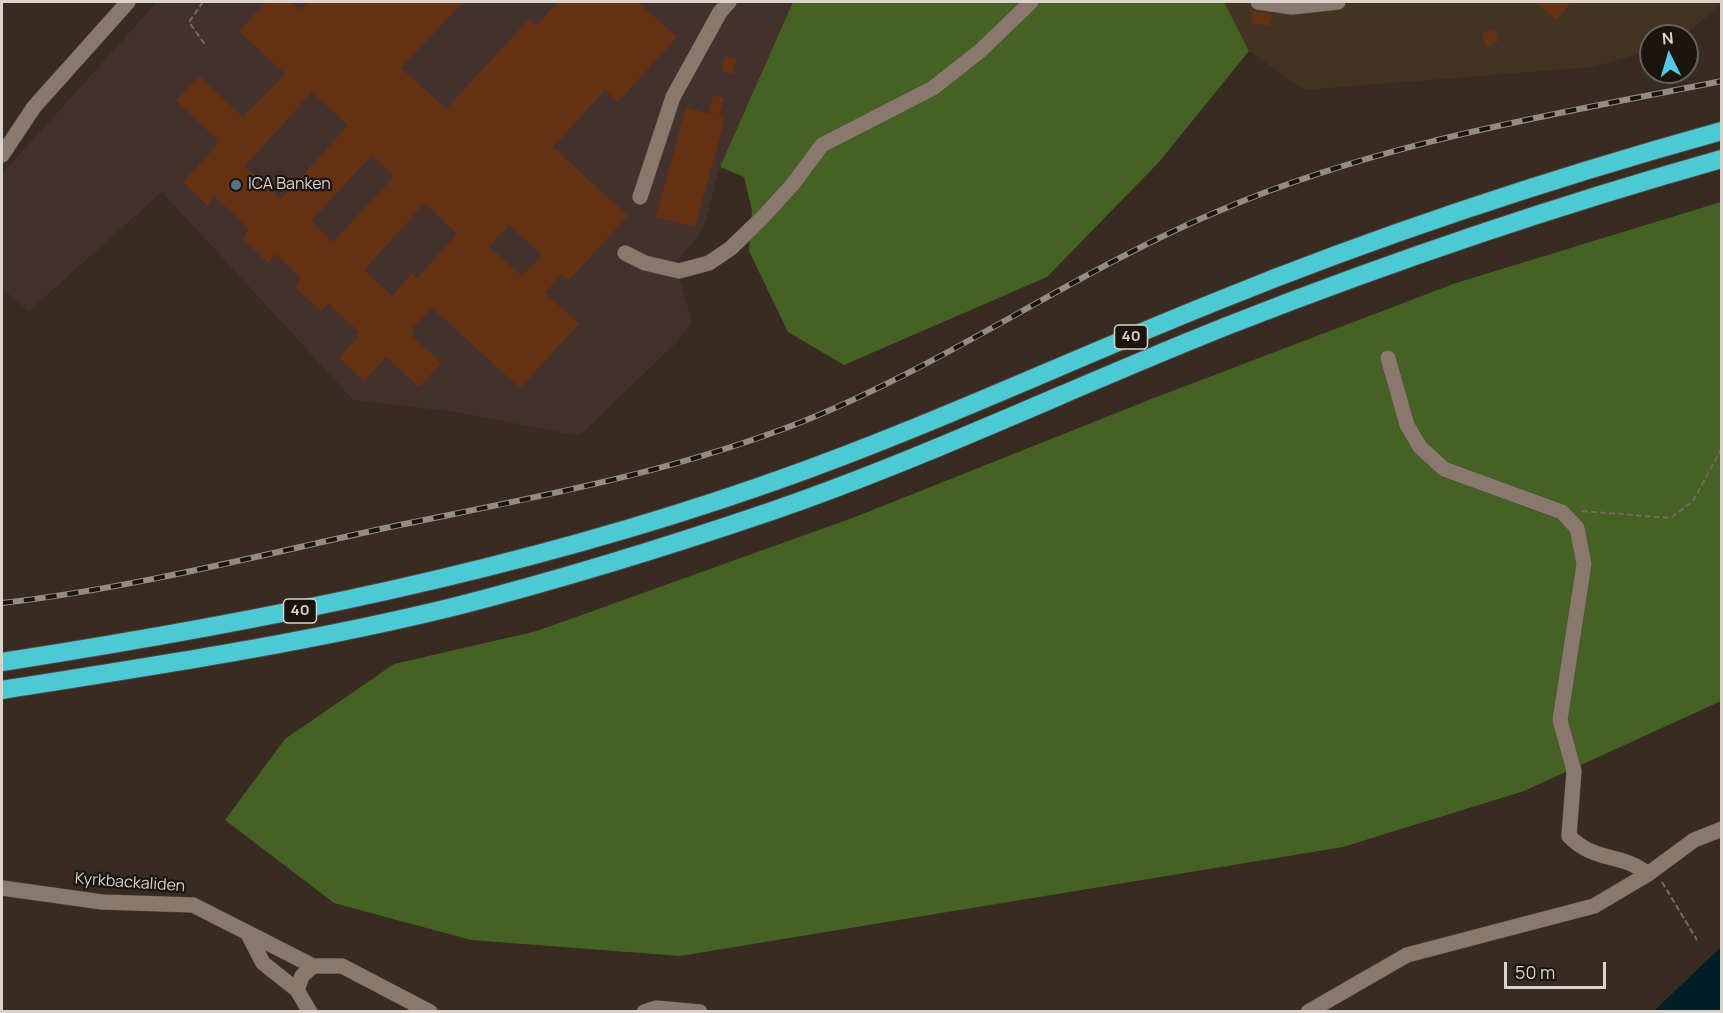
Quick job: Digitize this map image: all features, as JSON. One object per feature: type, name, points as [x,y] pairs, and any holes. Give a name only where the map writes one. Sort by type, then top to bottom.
[{"type":"highway","name":"40","points":[[2,662],[292,613],[444,580],[642,526],[764,485],[894,436],[1215,302],[1378,239],[1547,181],[1722,131]]},
{"type":"highway","name":"40","points":[[2,690],[114,672],[400,619],[543,582],[649,551],[773,511],[904,463],[1228,325],[1389,265],[1525,217],[1722,159]]},
{"type":"highway","points":[[2,655],[52,654]]},
{"type":"highway","points":[[2,700],[114,672]]},
{"type":"street","points":[[2,155],[34,107],[128,2]]},
{"type":"street","points":[[640,197],[673,97],[720,12],[729,2]]},
{"type":"street","points":[[624,253],[645,263],[679,271],[709,263],[731,248],[762,218],[822,145],[933,88],[980,51],[1031,2]]},
{"type":"street","points":[[1258,2],[1293,7],[1338,2]]},
{"type":"street","points":[[1388,358],[1407,425],[1420,447],[1444,469],[1562,512],[1577,528],[1584,564],[1560,720],[1574,771],[1569,836],[1580,848],[1592,854],[1651,872]]},
{"type":"street","points":[[1308,1011],[1407,955],[1519,928],[1553,915],[1594,906],[1651,872],[1694,840],[1722,829]]},
{"type":"street","name":"Kyrkbackaliden","points":[[2,888],[102,902],[193,905],[249,936],[313,966]]},
{"type":"street","points":[[249,936],[263,963],[297,990],[310,1011]]},
{"type":"street","points":[[297,990],[302,976],[313,966],[342,966],[430,1011]]},
{"type":"street","points":[[644,1011],[656,1008],[700,1011]]},
{"type":"path","points":[[203,2],[189,22],[206,46]]},
{"type":"path","points":[[1569,519],[1580,511],[1671,518],[1693,501],[1722,448]]},
{"type":"path","points":[[1651,872],[1683,914],[1696,940]]},
{"type":"shaded area","points":[[157,2],[793,2],[720,167],[703,230],[675,263],[692,322],[676,343],[579,436],[456,412],[353,400],[162,192],[29,311],[2,289],[2,174]]},
{"type":"shaded area","points":[[1224,2],[1721,2],[1722,4],[1698,24],[1639,24],[1639,54],[1594,67],[1304,90],[1249,51]]},
{"type":"green space","points":[[793,2],[1224,2],[1249,51],[1159,162],[1047,277],[844,365],[788,332],[749,251],[752,210],[744,177],[720,167]]},
{"type":"green space","points":[[1721,202],[1721,701],[1524,791],[1343,847],[680,956],[471,940],[334,903],[225,820],[285,739],[394,664],[537,631],[855,517],[1154,398],[1456,283]]},
{"type":"water","points":[[1721,947],[1721,1011],[1654,1011]]},
{"type":"building","points":[[266,2],[291,2],[300,10],[308,2],[463,2],[401,68],[446,109],[529,19],[536,26],[558,2],[638,2],[677,37],[618,102],[605,90],[553,147],[628,216],[569,280],[562,274],[545,293],[579,324],[520,388],[432,308],[412,329],[415,331],[411,335],[442,363],[419,387],[386,357],[364,381],[339,358],[358,337],[356,335],[359,332],[328,303],[321,311],[296,288],[301,278],[276,254],[268,263],[243,239],[249,229],[215,197],[208,206],[183,182],[217,145],[215,143],[218,140],[176,101],[199,76],[243,117],[285,74],[239,31]],"holes":[[[312,92],[348,125],[281,199],[245,166]],[[372,155],[394,176],[333,242],[311,221]],[[425,203],[457,234],[417,278],[412,273],[392,296],[364,270]],[[509,225],[542,255],[522,276],[489,246]]]},
{"type":"building","points":[[1535,2],[1571,2],[1557,20]]},
{"type":"building","points":[[1254,11],[1272,15],[1269,26],[1251,23]]},
{"type":"building","points":[[1495,29],[1498,42],[1486,46],[1482,33]]},
{"type":"building","points":[[725,56],[737,59],[733,74],[721,71]]},
{"type":"building","points":[[713,95],[724,98],[719,116],[725,118],[695,227],[656,217],[686,107],[709,114]]},
{"type":"railway","points":[[2,603],[49,597],[190,571],[590,485],[696,458],[748,442],[853,400],[959,346],[1167,234],[1281,186],[1405,148],[1531,119],[1722,81]]},
{"type":"place","name":"ICA Banken","points":[[236,185]]}]
